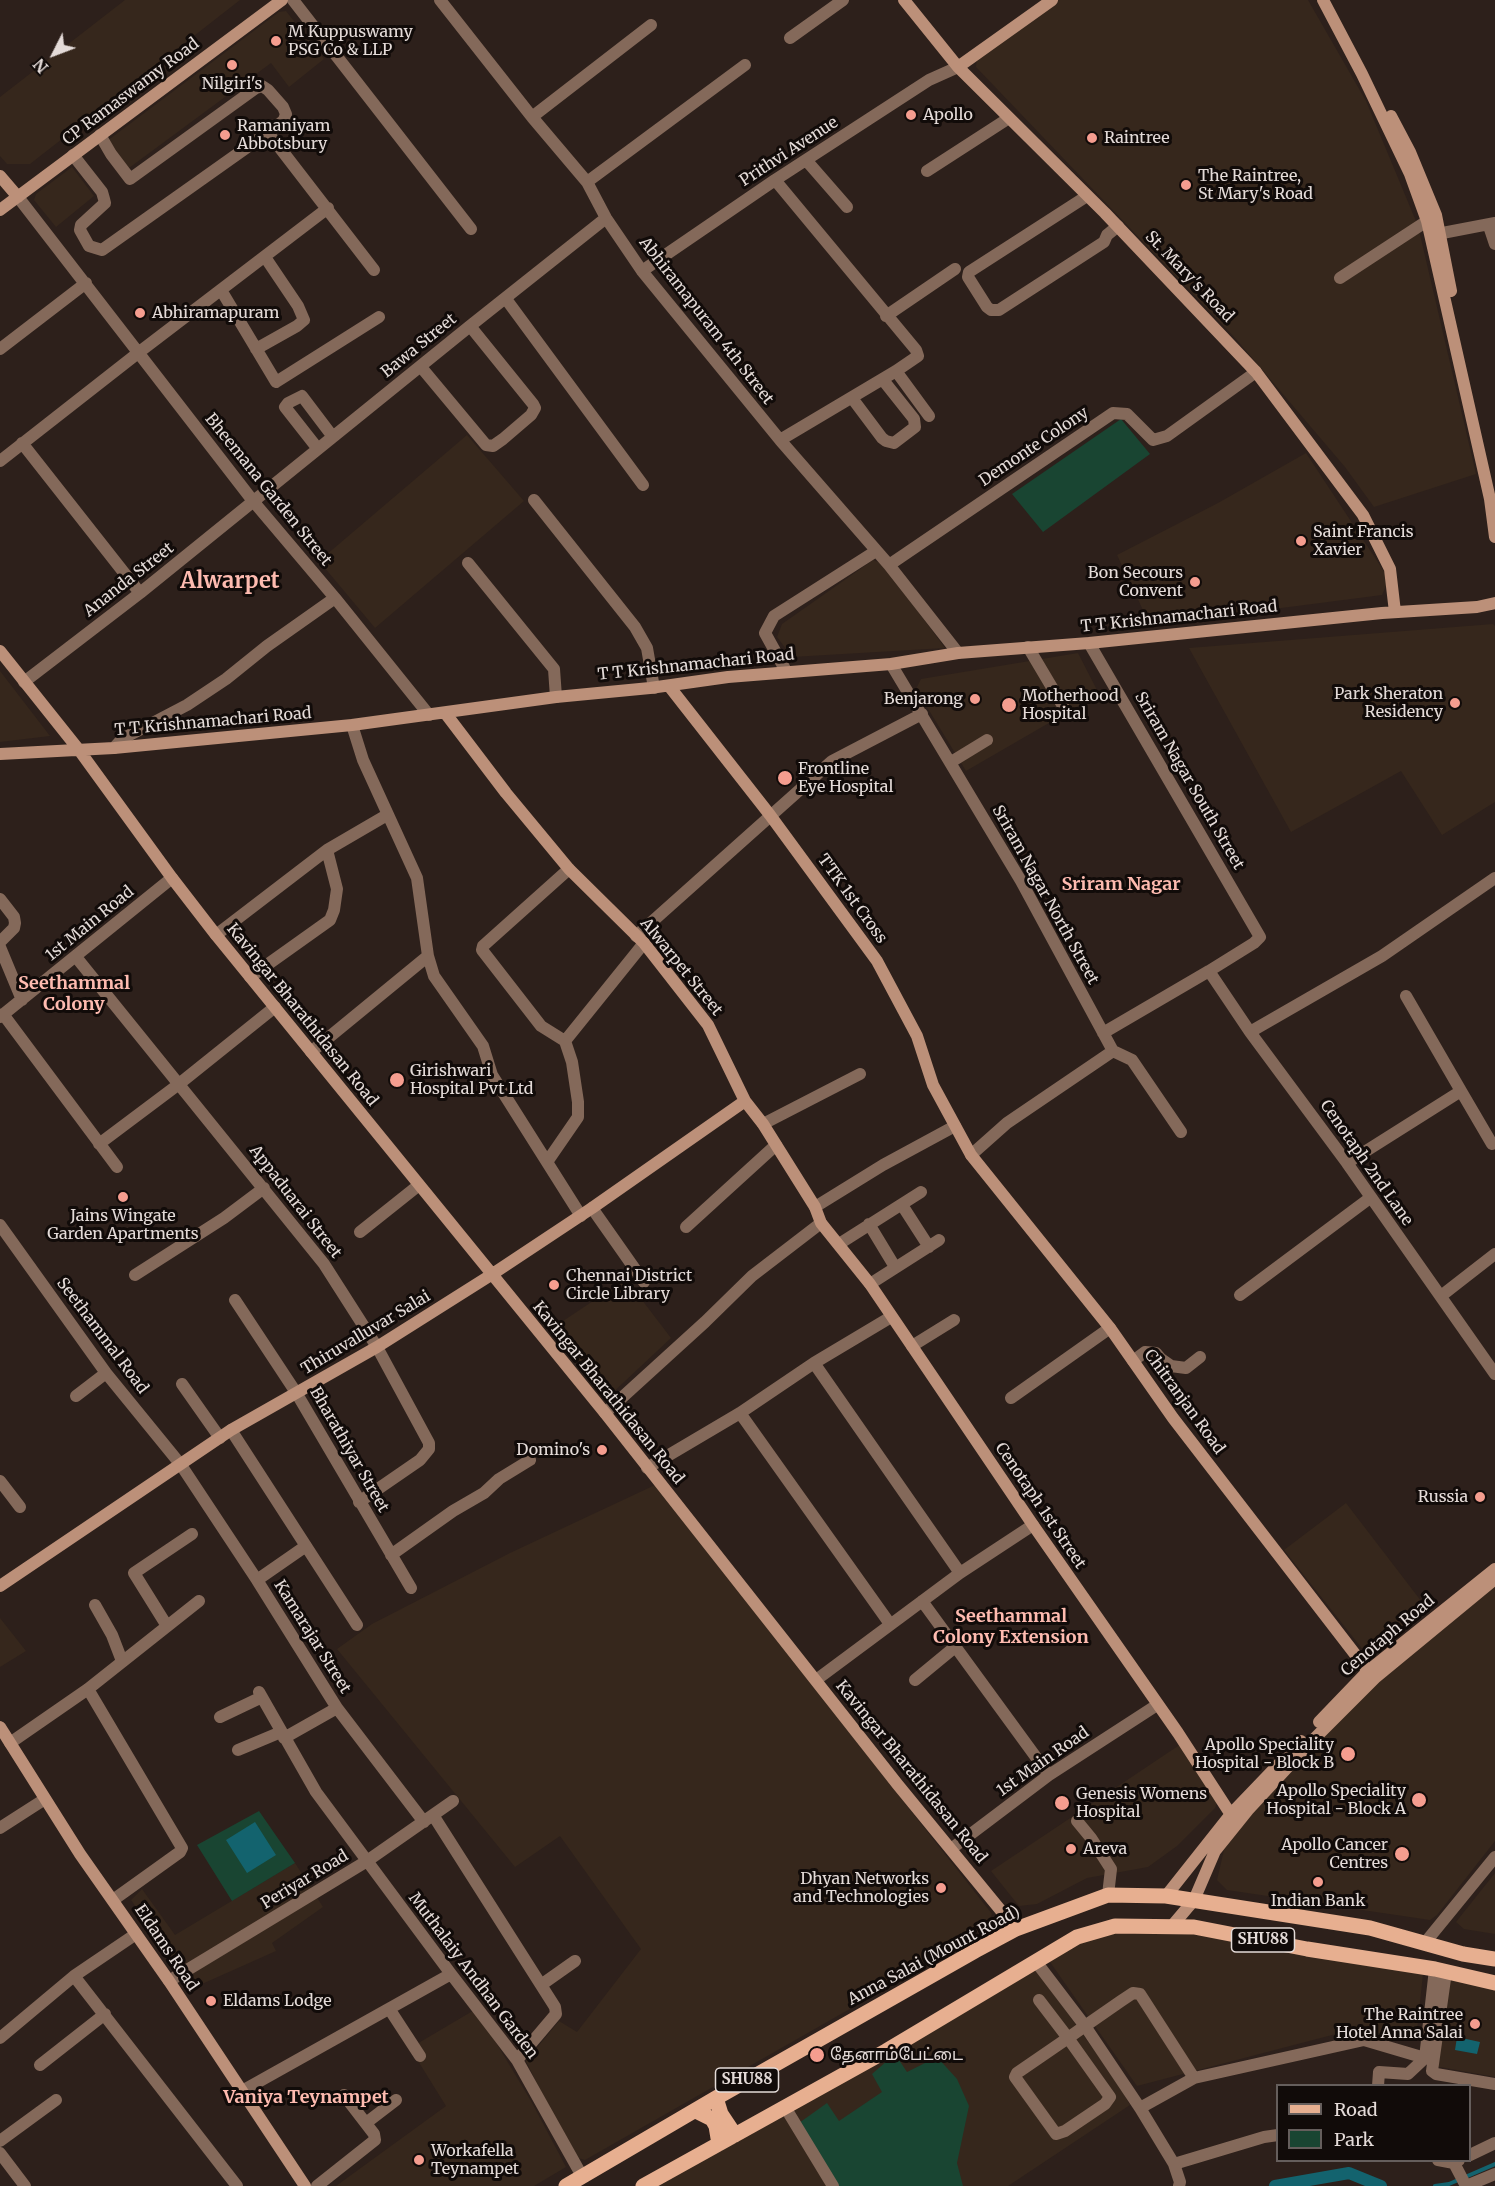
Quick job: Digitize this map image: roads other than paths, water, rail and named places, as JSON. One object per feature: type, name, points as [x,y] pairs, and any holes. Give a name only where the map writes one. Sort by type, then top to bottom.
[{"type":"main road","name":"CP Ramaswamy Road","points":[[0,210],[282,0]]},
{"type":"main road","name":"St. Mary's Road","points":[[904,0],[958,67],[1118,226],[1256,372],[1363,515],[1390,569],[1395,612]]},
{"type":"main road","points":[[958,67],[1052,0]]},
{"type":"main road","points":[[1323,0],[1410,174],[1427,221],[1435,235],[1495,495]]},
{"type":"main road","points":[[1331,0],[1410,152],[1436,215],[1435,235],[1490,500],[1495,537]]},
{"type":"main road","points":[[0,176],[18,197]]},
{"type":"main road","points":[[1477,608],[1495,603]]},
{"type":"main road","points":[[1477,608],[1495,609]]},
{"type":"main road","name":"T T Krishnamachari Road","points":[[0,753],[114,748],[352,725],[446,714],[556,697],[786,672],[891,664],[958,653],[1089,643],[1395,612],[1477,608]]},
{"type":"main road","name":"Kavingar Bharathidasan Road","points":[[0,651],[79,750],[172,878],[250,977],[490,1275],[605,1413],[1016,1929]]},
{"type":"main road","name":"TTK 1st Cross","points":[[669,686],[770,815],[877,961],[917,1036],[933,1085],[971,1155]]},
{"type":"main road","name":"Alwarpet Street","points":[[446,714],[506,793],[569,869],[640,939],[708,1025],[745,1101],[815,1207]]},
{"type":"main road","name":"Thiruvalluvar Salai","points":[[0,1586],[231,1430],[377,1347],[581,1216],[745,1101]]},
{"type":"main road","name":"Chitranjan Road","points":[[971,1155],[1110,1328],[1173,1418],[1368,1671]]},
{"type":"main road","name":"Cenotaph 1st Street","points":[[815,1207],[821,1223],[870,1284],[1234,1819]]},
{"type":"main road","name":"Cenotaph Road","points":[[1166,1896],[1368,1671],[1495,1569]]},
{"type":"main road","name":"Cenotaph Road","points":[[1172,1926],[1194,1900],[1215,1851],[1234,1819],[1376,1677],[1495,1579]]},
{"type":"main road","name":"Eldams Road","points":[[0,1727],[80,1854],[169,1981],[305,2186]]},
{"type":"main road","name":"Anna Salai (Mount Road)","points":[[566,2186],[716,2098],[1016,1929],[1108,1895],[1166,1896],[1370,1928],[1463,1954],[1495,1959]]},
{"type":"main road","name":"SHU88","points":[[644,2186],[1037,1963],[1077,1937],[1115,1926],[1194,1927],[1307,1949],[1441,1970],[1495,1983]]},
{"type":"main road","points":[[716,2098],[721,2114],[735,2135]]},
{"type":"main road","points":[[696,2110],[712,2119],[717,2126],[719,2144]]},
{"type":"street","points":[[293,0],[471,229]]},
{"type":"street","name":"Abhiramapuram 4th Street","points":[[440,0],[532,117],[587,182],[606,218],[642,271],[780,440],[889,566],[958,653]]},
{"type":"street","points":[[790,38],[843,0]]},
{"type":"street","points":[[532,117],[651,25]]},
{"type":"street","points":[[587,182],[745,65]]},
{"type":"street","name":"Prithvi Avenue","points":[[642,271],[775,180],[929,80],[958,67]]},
{"type":"street","points":[[73,155],[105,199],[105,203],[81,225],[80,230],[89,246],[99,250],[109,246],[263,136],[284,120],[286,114],[268,90],[262,86],[256,88],[130,179],[100,135]]},
{"type":"street","points":[[927,171],[1009,118]]},
{"type":"street","points":[[263,136],[273,140],[374,270]]},
{"type":"street","points":[[806,160],[847,207]]},
{"type":"street","points":[[775,180],[916,350],[918,356],[780,440]]},
{"type":"street","points":[[1087,196],[969,272],[968,277],[987,307],[991,310],[999,310],[1104,242],[1107,235],[1118,226]]},
{"type":"street","name":"Bheemana Garden Street","points":[[18,197],[253,501],[429,715]]},
{"type":"street","points":[[0,461],[328,208]]},
{"type":"street","name":"Bawa Street","points":[[253,501],[606,218]]},
{"type":"street","points":[[1340,278],[1427,221]]},
{"type":"street","points":[[1435,235],[1492,224],[1495,244]]},
{"type":"street","points":[[256,349],[304,320],[298,306],[265,257]]},
{"type":"street","points":[[886,316],[955,269]]},
{"type":"street","points":[[0,349],[86,283]]},
{"type":"street","points":[[221,290],[276,382],[380,317]]},
{"type":"street","points":[[506,299],[643,485]]},
{"type":"street","points":[[421,367],[488,446],[493,446],[522,423],[534,411],[533,404],[470,326]]},
{"type":"street","name":"Demonte Colony","points":[[889,566],[1113,413],[1127,414],[1153,440],[1167,436],[1256,372]]},
{"type":"street","points":[[852,398],[882,438],[894,443],[915,427],[914,420],[890,375]]},
{"type":"street","points":[[890,375],[927,420]]},
{"type":"street","points":[[318,449],[288,413],[285,408],[288,403],[302,396],[333,437]]},
{"type":"street","points":[[22,443],[140,593]]},
{"type":"street","points":[[534,500],[635,627],[646,648],[654,688]]},
{"type":"street","name":"Ananda Street","points":[[24,682],[140,593],[253,501]]},
{"type":"street","points":[[786,672],[765,633],[774,616],[876,551]]},
{"type":"street","points":[[468,563],[554,669],[556,697]]},
{"type":"street","points":[[114,748],[122,739],[187,705],[226,679],[335,598]]},
{"type":"street","name":"Sriram Nagar South Street","points":[[1089,643],[1260,937],[1209,971]]},
{"type":"street","points":[[1028,647],[1063,706]]},
{"type":"street","name":"Sriram Nagar North Street","points":[[891,664],[1021,881],[1113,1051],[1132,1060],[1181,1132]]},
{"type":"street","points":[[565,1041],[640,939],[770,815],[832,761],[922,714]]},
{"type":"street","points":[[352,725],[363,760],[417,878],[428,956],[434,976],[483,1046],[492,1074],[511,1107],[581,1216]]},
{"type":"street","points":[[951,762],[987,740]]},
{"type":"street","points":[[216,934],[327,850],[387,815]]},
{"type":"street","points":[[250,977],[330,920],[337,889],[327,850]]},
{"type":"street","points":[[547,1162],[578,1116],[572,1062],[565,1041],[541,1026],[482,950],[483,945],[569,869]]},
{"type":"street","name":"1st Main Road","points":[[2,1015],[172,878]]},
{"type":"street","points":[[1250,1032],[1382,956],[1495,878]]},
{"type":"street","points":[[0,899],[14,917],[15,923],[14,928],[0,942]]},
{"type":"street","points":[[0,947],[22,1000]]},
{"type":"street","points":[[311,1052],[428,956]]},
{"type":"street","name":"Appaduarai Street","points":[[76,957],[324,1264],[377,1347],[429,1443],[429,1449],[420,1460],[359,1502]]},
{"type":"street","points":[[1103,1033],[1209,971]]},
{"type":"street","name":"Cenotaph 2nd Lane","points":[[1209,971],[1250,1032],[1347,1163],[1495,1374]]},
{"type":"street","points":[[1406,996],[1492,1144]]},
{"type":"street","points":[[99,1144],[179,1084],[274,1007]]},
{"type":"street","points":[[2,1015],[117,1167]]},
{"type":"street","points":[[971,1155],[1007,1123],[1113,1051]]},
{"type":"street","points":[[763,1125],[860,1074]]},
{"type":"street","points":[[1347,1163],[1461,1091]]},
{"type":"street","points":[[815,1207],[883,1165],[956,1126]]},
{"type":"street","points":[[686,1227],[776,1145]]},
{"type":"street","points":[[360,1232],[418,1185]]},
{"type":"street","points":[[135,1275],[224,1218],[264,1188]]},
{"type":"street","points":[[839,1244],[921,1192]]},
{"type":"street","points":[[1240,1294],[1370,1198]]},
{"type":"street","points":[[870,1284],[934,1243],[902,1205]]},
{"type":"street","points":[[592,1208],[644,1282]]},
{"type":"street","points":[[605,1413],[752,1276],[821,1223]]},
{"type":"street","points":[[869,1224],[895,1268]]},
{"type":"street","name":"Seethammal Road","points":[[0,1225],[106,1373],[181,1465]]},
{"type":"street","points":[[1441,1296],[1495,1254]]},
{"type":"street","name":"Bharathiyar Street","points":[[236,1300],[297,1394],[411,1588]]},
{"type":"street","points":[[647,1468],[740,1413],[814,1363],[891,1317]]},
{"type":"street","points":[[912,1346],[954,1320]]},
{"type":"street","points":[[1011,1398],[1110,1328]]},
{"type":"street","points":[[1133,1361],[1145,1352],[1156,1353],[1171,1366],[1186,1368],[1200,1357]]},
{"type":"street","points":[[814,1363],[960,1573]]},
{"type":"street","points":[[76,1396],[106,1373]]},
{"type":"street","points":[[182,1384],[220,1438]]},
{"type":"street","points":[[740,1413],[890,1624]]},
{"type":"street","points":[[231,1430],[357,1625]]},
{"type":"street","points":[[391,1555],[453,1511],[484,1493],[499,1479],[531,1460]]},
{"type":"street","name":"Kamarajar Street","points":[[181,1465],[257,1580],[337,1708],[428,1818],[555,2007],[556,2014],[517,2060]]},
{"type":"street","points":[[0,1481],[20,1507]]},
{"type":"street","points":[[816,1680],[960,1573],[1032,1525]]},
{"type":"street","points":[[167,1626],[134,1573],[192,1534]]},
{"type":"street","points":[[257,1580],[306,1546]]},
{"type":"street","points":[[10,1743],[88,1689],[199,1601]]},
{"type":"street","points":[[922,1601],[1049,1775]]},
{"type":"street","points":[[95,1605],[112,1635],[122,1661]]},
{"type":"street","points":[[915,1680],[955,1647]]},
{"type":"street","points":[[88,1689],[182,1848],[180,1852],[113,1900]]},
{"type":"street","points":[[220,1717],[261,1694],[316,1792],[367,1861]]},
{"type":"street","name":"1st Main Road","points":[[951,1849],[1049,1775],[1157,1705]]},
{"type":"street","points":[[238,1750],[282,1735],[337,1708]]},
{"type":"street","points":[[0,1828],[45,1799]]},
{"type":"street","name":"Periyar Road","points":[[169,1981],[367,1861],[453,1801]]},
{"type":"street","points":[[1077,1821],[1111,1869],[1108,1895]]},
{"type":"street","points":[[1424,1944],[1495,1857]]},
{"type":"street","name":"Muthalaiy Andhan Garden","points":[[367,1861],[517,2060],[582,2176]]},
{"type":"street","points":[[0,2038],[74,1976],[136,1934]]},
{"type":"street","points":[[541,1985],[575,1961]]},
{"type":"street","points":[[1037,1963],[1085,2026],[1140,2108],[1174,2164],[1180,2182],[1179,2186]]},
{"type":"street","points":[[1378,2084],[1379,2072],[1408,2074],[1425,2058],[1441,1970]]},
{"type":"street","points":[[1441,1970],[1432,2071],[1436,2074],[1495,2084]]},
{"type":"street","points":[[242,2091],[451,1974]]},
{"type":"street","points":[[74,1976],[237,2186]]},
{"type":"street","points":[[1039,2000],[1068,2038],[1110,2097],[1105,2104],[1061,2134],[1056,2134],[1015,2077],[1017,2073],[1068,2038],[1133,1993],[1140,1994],[1194,2078]]},
{"type":"street","points":[[390,2010],[420,2056]]},
{"type":"street","points":[[40,2065],[105,2014]]},
{"type":"street","points":[[1140,2108],[1194,2078],[1364,2040],[1425,2058]]},
{"type":"street","points":[[317,2186],[374,2141],[375,2136],[344,2095]]},
{"type":"street","points":[[0,2141],[56,2100]]},
{"type":"street","points":[[366,2123],[396,2100]]},
{"type":"street","points":[[785,2107],[833,2186]]},
{"type":"street","points":[[1174,2164],[1263,2137],[1276,2135]]},
{"type":"street","points":[[1471,2154],[1495,2142]]},
{"type":"street","points":[[0,2153],[25,2186]]},
{"type":"street","points":[[1456,2162],[1466,2186],[1495,2174]]},
{"type":"water","points":[[255,1822],[276,1855],[247,1873],[226,1840]]},
{"type":"water","points":[[1457,2037],[1480,2042],[1477,2054],[1455,2050]]},
{"type":"waterway","points":[[1435,2186],[1449,2184],[1495,2164]]},
{"type":"waterway","points":[[1275,2186],[1349,2173],[1381,2186]]},
{"type":"place","name":"M Kuppuswamy PSG Co & LLP","points":[[276,41]]},
{"type":"place","name":"Nilgiri's","points":[[232,65]]},
{"type":"place","name":"Apollo","points":[[911,115]]},
{"type":"place","name":"Ramaniyam Abbotsbury","points":[[225,135]]},
{"type":"place","name":"Raintree","points":[[1092,138]]},
{"type":"place","name":"The Raintree, St Mary's Road","points":[[1186,185]]},
{"type":"place","name":"Abhiramapuram","points":[[140,313]]},
{"type":"place","name":"Saint Francis Xavier","points":[[1301,541]]},
{"type":"place","name":"Bon Secours Convent","points":[[1195,582]]},
{"type":"place","name":"Benjarong","points":[[975,699]]},
{"type":"place","name":"Park Sheraton Residency","points":[[1455,703]]},
{"type":"place","name":"Motherhood Hospital","points":[[1009,705]]},
{"type":"place","name":"Frontline Eye Hospital","points":[[785,778]]},
{"type":"place","name":"Girishwari Hospital Pvt Ltd","points":[[397,1080]]},
{"type":"place","name":"Jains Wingate Garden Apartments","points":[[123,1197]]},
{"type":"place","name":"Chennai District Circle Library","points":[[554,1285]]},
{"type":"place","name":"Domino's","points":[[602,1450]]},
{"type":"place","name":"Russia","points":[[1480,1497]]},
{"type":"place","name":"Apollo Speciality Hospital - Block B","points":[[1348,1754]]},
{"type":"place","name":"Apollo Speciality Hospital - Block A","points":[[1419,1800]]},
{"type":"place","name":"Genesis Womens Hospital","points":[[1062,1803]]},
{"type":"place","name":"Areva","points":[[1071,1849]]},
{"type":"place","name":"Apollo Cancer Centres","points":[[1402,1854]]},
{"type":"place","name":"Indian Bank","points":[[1318,1882]]},
{"type":"place","name":"Dhyan Networks and Technologies","points":[[941,1888]]},
{"type":"place","name":"Eldams Lodge","points":[[211,2001]]},
{"type":"place","name":"The Raintree Hotel Anna Salai","points":[[1475,2024]]},
{"type":"place","name":"தேனாம்பேட்டை","points":[[817,2055]]},
{"type":"place","name":"Workafella Teynampet","points":[[419,2160]]},
{"type":"district","name":"Alwarpet","points":[[230,582]]},
{"type":"district","name":"Sriram Nagar","points":[[1121,885]]},
{"type":"district","name":"Seethammal Colony","points":[[74,994]]},
{"type":"district","name":"Seethammal Colony Extension","points":[[1011,1627]]},
{"type":"district","name":"Vaniya Teynampet","points":[[306,2098]]}]
